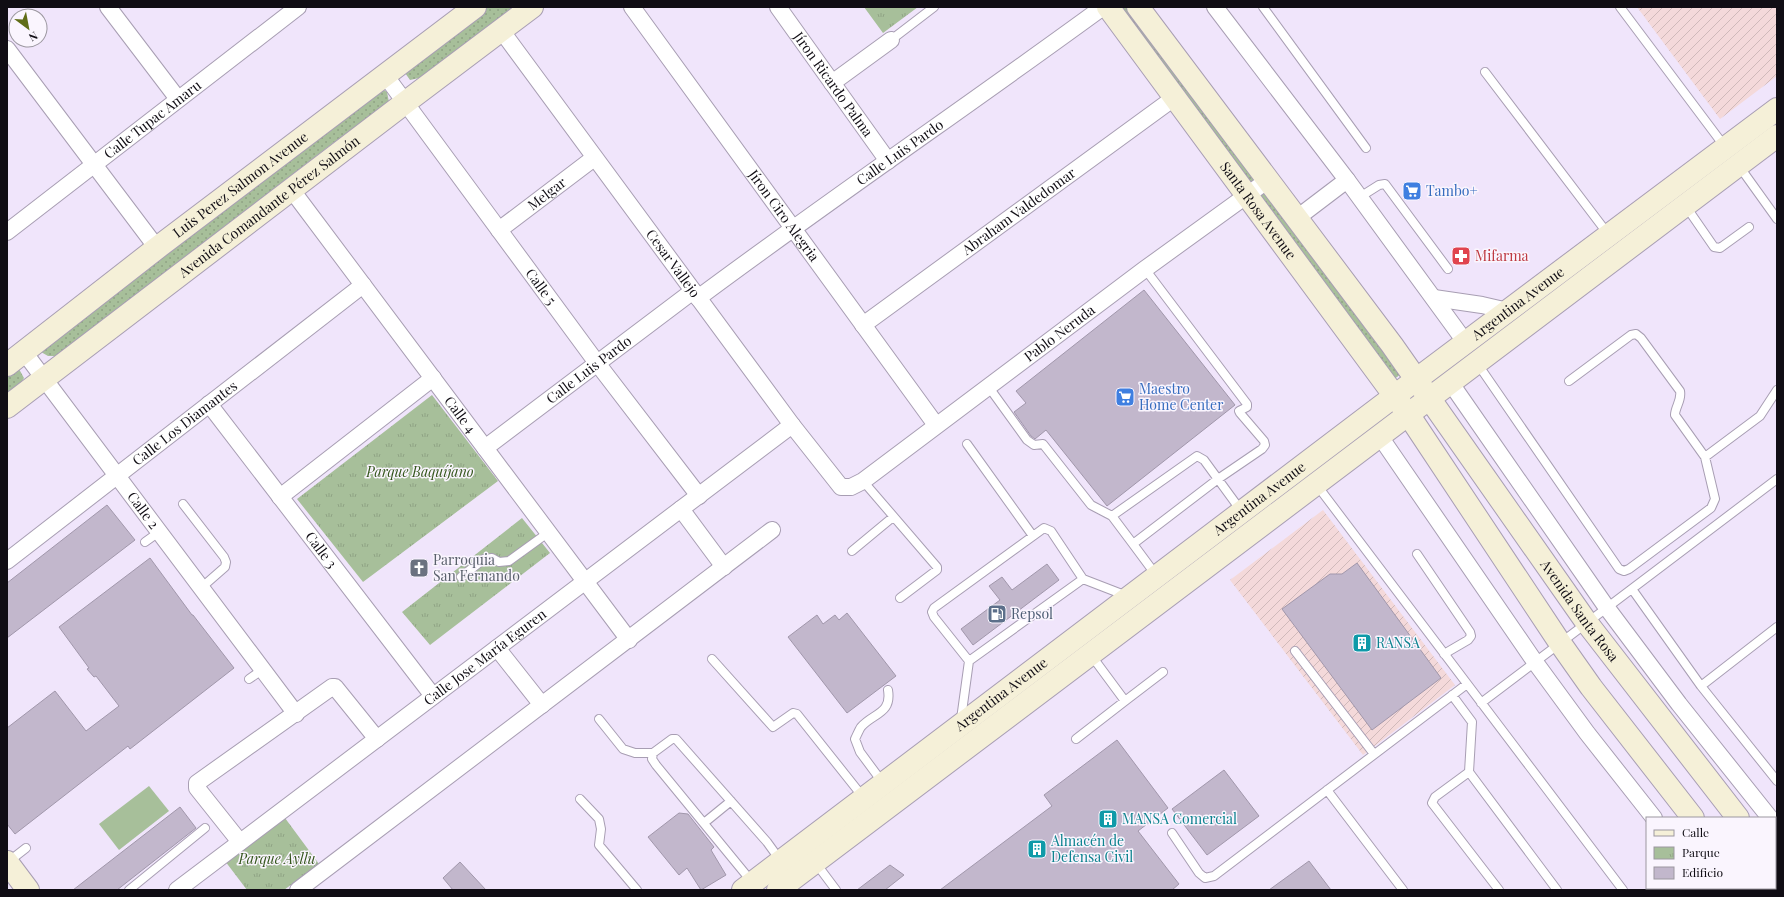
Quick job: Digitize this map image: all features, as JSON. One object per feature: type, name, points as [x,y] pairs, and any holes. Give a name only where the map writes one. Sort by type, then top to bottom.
[{"type":"main road","name":"Luis Perez Salmon Avenue","points":[[15,358],[157,248],[476,7]]},
{"type":"main road","name":"Avenida Comandante Pérez Salmón","points":[[7,407],[291,189],[532,7]]},
{"type":"main road","name":"Santa Rosa Avenue","points":[[1108,7],[1408,414]]},
{"type":"main road","name":"Santa Rosa Avenue","points":[[1138,7],[1430,397]]},
{"type":"main road","name":"Argentina Avenue","points":[[748,886],[781,861],[871,807],[1090,654],[1309,475],[1395,396],[1417,379],[1609,235],[1772,129]]},
{"type":"main road","name":"Argentina Avenue","points":[[778,890],[815,862],[871,807],[883,784],[1242,512],[1379,436],[1685,205],[1732,156]]},
{"type":"main road","name":"Avenida Santa Rosa","points":[[1430,397],[1587,623],[1737,817]]},
{"type":"main road","points":[[1408,414],[1560,643],[1591,687],[1692,817]]},
{"type":"main road","points":[[7,862],[28,890]]},
{"type":"street","points":[[108,7],[178,99]]},
{"type":"street","name":"Calle Tupac Amaru","points":[[7,232],[298,7]]},
{"type":"street","name":"Jíron Ciro Alegria","points":[[632,7],[936,425]]},
{"type":"street","name":"Jíron Ricardo Palma","points":[[778,7],[888,162]]},
{"type":"street","name":"Calle Luis Pardo","points":[[485,448],[597,363],[888,162],[1103,7]]},
{"type":"street","points":[[1215,7],[1360,197],[1466,343]]},
{"type":"street","name":"Cesar Vallejo","points":[[501,30],[792,425],[841,487],[857,484]]},
{"type":"street","points":[[832,83],[891,40]]},
{"type":"street","points":[[7,49],[157,248]]},
{"type":"street","name":"Calle 5","points":[[385,76],[406,102],[597,363],[699,496]]},
{"type":"street","name":"Abraham Valdedomar","points":[[863,325],[1174,98]]},
{"type":"street","name":"Melgar","points":[[499,230],[594,158]]},
{"type":"street","name":"Pablo Neruda","points":[[857,484],[1145,269],[1268,180]]},
{"type":"street","points":[[1296,218],[1347,180]]},
{"type":"street","name":"Calle 4","points":[[291,189],[629,640]]},
{"type":"street","name":"Calle Los Diamantes","points":[[7,560],[363,286]]},
{"type":"street","points":[[1434,298],[1482,305],[1508,311]]},
{"type":"street","name":"Calle 2","points":[[15,358],[44,379],[201,588],[256,674],[296,714]]},
{"type":"street","points":[[280,497],[433,378]]},
{"type":"street","points":[[1450,382],[1607,608],[1679,704],[1769,817]]},
{"type":"street","name":"Calle 3","points":[[209,404],[433,696]]},
{"type":"street","name":"Calle Jose María Eguren","points":[[177,890],[792,425]]},
{"type":"street","points":[[1379,436],[1535,662],[1587,733],[1653,817]]},
{"type":"street","points":[[681,509],[724,567]]},
{"type":"street","points":[[298,890],[772,530]]},
{"type":"street","points":[[497,648],[542,706]]},
{"type":"street","points":[[240,842],[196,785],[334,687],[377,738]]},
{"type":"lane","points":[[891,40],[934,7]]},
{"type":"lane","points":[[1263,7],[1366,148]]},
{"type":"lane","points":[[1620,7],[1732,156],[1777,219]]},
{"type":"lane","points":[[1485,72],[1609,235]]},
{"type":"lane","points":[[1360,197],[1379,185],[1385,184],[1448,269]]},
{"type":"lane","points":[[1685,205],[1714,247],[1720,248],[1749,227]]},
{"type":"lane","points":[[1133,544],[1218,479],[1262,449],[1265,445],[1264,441],[1240,413],[1247,407],[1247,404],[1145,269]]},
{"type":"lane","points":[[1476,362],[1619,569],[1629,569],[1711,508],[1715,499],[1705,457],[1677,420],[1675,415],[1681,395],[1680,391],[1641,338],[1636,334],[1631,334],[1569,381]]},
{"type":"lane","points":[[988,386],[1027,440],[1034,445],[1044,444],[1091,506],[1112,516],[1157,576]]},
{"type":"lane","points":[[1705,457],[1760,416],[1777,390]]},
{"type":"lane","points":[[967,444],[1033,536]]},
{"type":"lane","points":[[1112,516],[1197,456],[1204,460],[1242,512]]},
{"type":"lane","points":[[1309,475],[1623,890]]},
{"type":"lane","points":[[1481,703],[1777,479]]},
{"type":"lane","points":[[857,484],[893,517],[935,563],[937,570],[900,598]]},
{"type":"lane","points":[[183,504],[224,557],[226,562],[225,567],[201,588]]},
{"type":"lane","points":[[852,550],[893,517]]},
{"type":"lane","points":[[961,725],[969,661],[934,617],[932,612],[934,608],[1044,528],[1051,531],[1083,578],[1130,597]]},
{"type":"lane","points":[[145,542],[159,532]]},
{"type":"lane","points":[[461,577],[484,559],[492,558],[499,562],[508,561],[548,532]]},
{"type":"lane","points":[[1417,554],[1470,632],[1471,636],[1468,640],[1444,654]]},
{"type":"lane","points":[[969,661],[1083,578]]},
{"type":"lane","points":[[1632,589],[1701,686],[1777,781]]},
{"type":"lane","points":[[1701,686],[1777,627]]},
{"type":"lane","points":[[1295,651],[1374,754]]},
{"type":"lane","points":[[1090,654],[1125,701]]},
{"type":"lane","points":[[712,659],[774,727],[793,713],[797,714],[871,807]]},
{"type":"lane","points":[[1076,739],[1163,672]]},
{"type":"lane","points":[[1172,833],[1199,873],[1205,878],[1214,876],[1467,684]]},
{"type":"lane","points":[[883,784],[860,752],[855,739],[861,727],[886,708],[890,700],[888,690]]},
{"type":"lane","points":[[1452,694],[1472,722],[1469,772],[1557,890]]},
{"type":"lane","points":[[599,719],[622,749],[635,753],[653,753],[672,739],[676,739],[731,800],[767,842],[781,861]]},
{"type":"lane","points":[[653,753],[652,759],[656,765],[704,823],[748,886]]},
{"type":"lane","points":[[1469,772],[1435,797],[1432,804],[1499,890]]},
{"type":"lane","points":[[1326,790],[1403,890]]},
{"type":"lane","points":[[580,800],[599,819],[601,829],[599,845],[636,890]]},
{"type":"lane","points":[[704,823],[731,800]]},
{"type":"lane","points":[[129,890],[205,828]]},
{"type":"lane","points":[[7,862],[26,848]]},
{"type":"lane","points":[[815,862],[836,890]]},
{"type":"shaded area","points":[[1637,7],[1777,7],[1777,76],[1720,119]]},
{"type":"shaded area","name":"RANSA","points":[[1323,510],[1455,685],[1363,755],[1230,580]]},
{"type":"green space","points":[[484,7],[517,7],[419,78],[410,80],[403,70]]},
{"type":"green space","points":[[864,7],[918,7],[883,33]]},
{"type":"green space","points":[[1116,7],[1133,7],[1401,374],[1389,383]]},
{"type":"green space","points":[[376,85],[387,92],[389,102],[333,143],[58,356],[48,356],[41,352]]},
{"type":"green space","points":[[7,369],[19,369],[24,378],[18,387],[7,395]]},
{"type":"green space","name":"Parque Baquíjano","points":[[432,395],[498,481],[363,582],[297,499]]},
{"type":"green space","points":[[522,518],[550,553],[430,645],[402,612]]},
{"type":"green space","points":[[149,786],[169,811],[119,850],[99,824]]},
{"type":"green space","name":"Parque Ayllu","points":[[285,818],[319,864],[284,890],[247,890],[225,861]]},
{"type":"building","name":"Maestro Home Center","points":[[1144,290],[1235,405],[1107,506],[1046,430],[1035,439],[1031,436],[1014,412],[1026,403],[1016,391]]},
{"type":"building","points":[[107,505],[135,540],[7,638],[7,583]]},
{"type":"building","points":[[150,558],[192,615],[234,668],[130,749],[128,746],[15,834],[7,824],[7,728],[55,691],[86,731],[119,706],[96,676],[94,677],[87,669],[89,668],[59,627]]},
{"type":"building","name":"RANSA","points":[[1357,563],[1441,678],[1372,730],[1282,609],[1330,574],[1342,574]]},
{"type":"building","name":"Repsol","points":[[1047,564],[1059,580],[973,645],[961,629],[1000,600],[989,586],[1002,577],[1012,590]]},
{"type":"building","points":[[847,613],[896,676],[847,713],[788,637],[817,615],[823,624],[835,615],[839,620]]},
{"type":"building","points":[[1117,740],[1168,808],[1138,831],[1179,884],[1172,890],[940,890],[1052,806],[1044,795]]},
{"type":"building","points":[[1224,770],[1259,816],[1207,855],[1172,809]]},
{"type":"building","points":[[180,807],[196,828],[117,890],[73,890]]},
{"type":"building","points":[[679,813],[688,814],[714,847],[711,850],[726,875],[701,890],[687,868],[679,875],[648,837]]},
{"type":"building","points":[[1309,861],[1331,890],[1269,890]]},
{"type":"building","points":[[460,862],[486,890],[453,890],[443,878]]},
{"type":"building","points":[[890,865],[904,875],[885,890],[857,890]]},
{"type":"place","name":"Tambo+","points":[[1412,191]]},
{"type":"place","name":"Mifarma","points":[[1461,256]]},
{"type":"place","name":"Maestro Home Center","points":[[1125,397]]},
{"type":"place","name":"Parroquia San Fernando","points":[[419,568]]},
{"type":"place","name":"Repsol","points":[[997,614]]},
{"type":"place","name":"RANSA","points":[[1362,643]]},
{"type":"place","name":"MANSA Comercial","points":[[1108,819]]},
{"type":"place","name":"Almacén de Defensa Civil","points":[[1037,849]]}]
